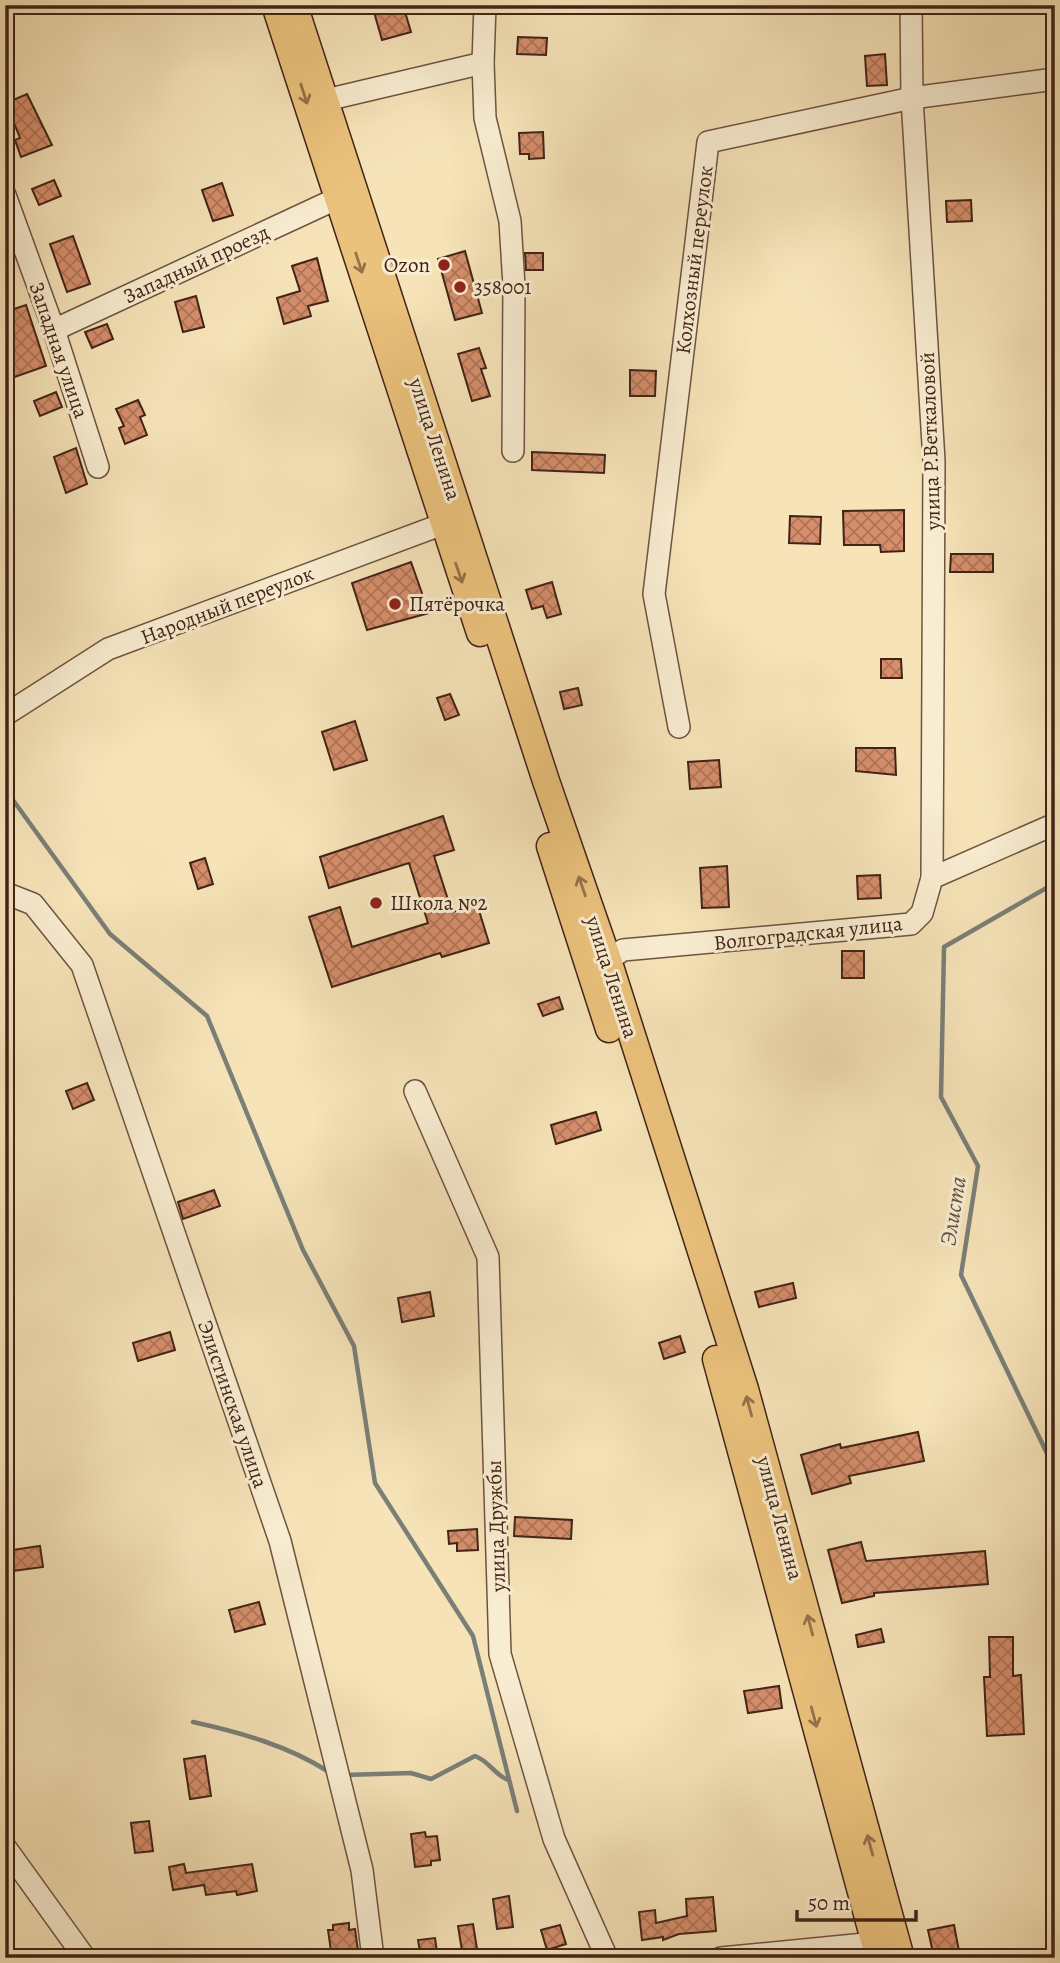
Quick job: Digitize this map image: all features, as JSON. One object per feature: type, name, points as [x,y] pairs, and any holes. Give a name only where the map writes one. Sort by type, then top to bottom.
[{"type":"main road","name":"улица Ленина","points":[[275,5],[338,198],[452,520],[598,962],[745,1389],[888,1949]]},
{"type":"main road","name":"улица Ленина","points":[[294,5],[326,100],[452,520]]},
{"type":"street","points":[[485,5],[485,118],[510,222],[514,286],[513,451]]},
{"type":"street","name":"улица Р.Веткаловой","points":[[911,5],[912,98],[934,461],[933,878]]},
{"type":"street","points":[[326,100],[483,63]]},
{"type":"street","name":"Колхозный переулок","points":[[679,727],[654,594],[708,142],[912,98],[1055,79]]},
{"type":"street","name":"Западная улица","points":[[5,195],[54,330],[98,467]]},
{"type":"street","name":"Западный проезд","points":[[54,330],[338,198]]},
{"type":"street","name":"Народный переулок","points":[[5,715],[108,649],[452,520]]},
{"type":"street","points":[[933,878],[1055,824]]},
{"type":"street","name":"Волгоградская улица","points":[[598,962],[623,950],[911,924],[922,913],[933,878]]},
{"type":"street","name":"Элистинская улица","points":[[5,893],[33,904],[82,965],[280,1541],[362,1870],[373,1958]]},
{"type":"street","name":"улица Дружбы","points":[[415,1091],[488,1257],[500,1654],[554,1839],[607,1958]]},
{"type":"street","points":[[5,1847],[85,1958]]},
{"type":"street","points":[[721,1958],[888,1949]]},
{"type":"building","points":[[372,5],[403,5],[411,32],[382,40]]},
{"type":"building","points":[[518,37],[547,38],[546,55],[517,54]]},
{"type":"building","points":[[885,54],[887,85],[867,86],[865,56]]},
{"type":"building","points":[[27,94],[52,145],[21,157],[15,140],[20,138],[6,103]]},
{"type":"building","points":[[543,132],[544,158],[529,159],[529,154],[520,154],[519,133]]},
{"type":"building","points":[[54,180],[61,196],[39,205],[32,189]]},
{"type":"building","points":[[222,183],[233,215],[213,221],[202,190]]},
{"type":"building","points":[[971,200],[972,221],[947,222],[946,201]]},
{"type":"building","points":[[73,236],[90,284],[67,292],[50,244]]},
{"type":"building","name":"358001","points":[[465,251],[482,313],[455,320],[438,259]]},
{"type":"building","points":[[525,253],[543,253],[543,270],[526,270]]},
{"type":"building","points":[[317,258],[328,301],[308,306],[311,316],[284,324],[277,298],[300,291],[292,266]]},
{"type":"building","points":[[196,296],[204,327],[183,332],[175,302]]},
{"type":"building","points":[[26,305],[46,366],[9,379],[5,368],[5,312]]},
{"type":"building","points":[[107,324],[113,339],[92,348],[85,332]]},
{"type":"building","points":[[479,348],[486,368],[481,369],[490,396],[472,401],[458,354]]},
{"type":"building","points":[[630,370],[656,371],[655,396],[630,396]]},
{"type":"building","points":[[56,392],[62,407],[40,416],[34,401]]},
{"type":"building","points":[[138,400],[145,415],[140,417],[147,435],[125,444],[119,428],[124,426],[116,409]]},
{"type":"building","points":[[76,448],[87,484],[66,493],[54,457]]},
{"type":"building","points":[[532,452],[605,455],[604,473],[532,470]]},
{"type":"building","points":[[904,510],[904,551],[881,552],[880,545],[844,545],[843,511]]},
{"type":"building","points":[[790,516],[821,517],[820,544],[789,543]]},
{"type":"building","points":[[951,554],[993,554],[993,572],[950,572]]},
{"type":"building","points":[[411,562],[429,613],[367,630],[352,583]]},
{"type":"building","points":[[552,582],[561,614],[547,618],[543,606],[532,609],[526,590]]},
{"type":"building","points":[[881,659],[901,659],[902,678],[881,678]]},
{"type":"building","points":[[578,688],[582,705],[564,709],[560,692]]},
{"type":"building","points":[[450,694],[459,715],[445,720],[437,698]]},
{"type":"building","points":[[355,721],[367,760],[334,770],[322,732]]},
{"type":"building","points":[[856,748],[895,748],[896,775],[856,771]]},
{"type":"building","points":[[719,760],[721,787],[690,789],[688,762]]},
{"type":"building","points":[[443,816],[454,850],[434,856],[452,912],[477,904],[489,943],[442,957],[440,953],[332,987],[309,917],[340,907],[352,947],[428,923],[409,863],[329,888],[320,857]]},
{"type":"building","points":[[205,858],[213,884],[198,889],[190,863]]},
{"type":"building","points":[[727,866],[729,907],[702,908],[700,868]]},
{"type":"building","points":[[880,875],[881,898],[858,899],[857,876]]},
{"type":"building","points":[[842,951],[864,951],[864,978],[842,978]]},
{"type":"building","points":[[559,997],[563,1009],[543,1016],[538,1004]]},
{"type":"building","points":[[87,1083],[94,1100],[73,1109],[66,1091]]},
{"type":"building","points":[[596,1112],[601,1130],[556,1144],[551,1125]]},
{"type":"building","points":[[214,1190],[220,1206],[183,1219],[178,1202]]},
{"type":"building","points":[[793,1283],[796,1298],[759,1307],[755,1292]]},
{"type":"building","points":[[430,1292],[434,1316],[402,1322],[398,1298]]},
{"type":"building","points":[[170,1332],[175,1350],[138,1361],[133,1343]]},
{"type":"building","points":[[680,1336],[685,1352],[664,1359],[659,1343]]},
{"type":"building","points":[[918,1432],[924,1461],[849,1476],[851,1483],[812,1494],[801,1455],[840,1444],[841,1448]]},
{"type":"building","points":[[515,1517],[572,1520],[571,1539],[514,1536]]},
{"type":"building","points":[[477,1529],[478,1550],[457,1551],[457,1543],[449,1544],[448,1531]]},
{"type":"building","points":[[861,1542],[866,1561],[985,1551],[988,1584],[874,1593],[874,1596],[842,1603],[828,1550]]},
{"type":"building","points":[[40,1546],[43,1567],[5,1572],[5,1551]]},
{"type":"building","points":[[259,1602],[265,1624],[235,1632],[229,1610]]},
{"type":"building","points":[[881,1629],[884,1642],[858,1647],[856,1635]]},
{"type":"building","points":[[989,1637],[1013,1637],[1013,1676],[1021,1675],[1024,1734],[987,1736],[984,1677],[990,1677]]},
{"type":"building","points":[[779,1686],[782,1708],[748,1713],[744,1691]]},
{"type":"building","points":[[205,1756],[211,1796],[190,1799],[184,1759]]},
{"type":"building","points":[[149,1821],[153,1851],[135,1853],[131,1823]]},
{"type":"building","points":[[425,1832],[426,1837],[437,1836],[440,1860],[431,1861],[431,1865],[415,1867],[411,1834]]},
{"type":"building","points":[[184,1864],[186,1873],[252,1864],[257,1891],[237,1895],[236,1891],[206,1895],[204,1885],[173,1890],[169,1867]]},
{"type":"building","points":[[509,1896],[513,1927],[497,1929],[493,1899]]},
{"type":"building","points":[[713,1897],[716,1931],[679,1934],[663,1940],[663,1937],[642,1940],[639,1912],[655,1910],[656,1923],[687,1916],[686,1899]]},
{"type":"building","points":[[349,1923],[349,1930],[355,1929],[359,1958],[332,1958],[328,1930],[333,1930],[333,1925]]},
{"type":"building","points":[[473,1924],[478,1955],[463,1957],[458,1926]]},
{"type":"building","points":[[560,1925],[566,1944],[547,1950],[541,1930]]},
{"type":"building","points":[[954,1925],[959,1951],[934,1957],[928,1930]]},
{"type":"building","points":[[435,1938],[437,1952],[434,1953],[434,1958],[421,1958],[418,1940]]},
{"type":"waterway","points":[[5,789],[110,934],[207,1016],[303,1250],[354,1346],[375,1483],[473,1636],[517,1811]]},
{"type":"waterway","name":"Элиста","points":[[1055,883],[944,947],[941,1097],[978,1166],[961,1275],[1055,1470]]},
{"type":"waterway","points":[[193,1722],[263,1741],[329,1772]]},
{"type":"waterway","points":[[344,1775],[411,1773],[431,1779],[475,1756],[508,1780]]},
{"type":"waterway","name":"Элиста","points":[[1055,1846],[1055,1858]]},
{"type":"place","name":"Ozon","points":[[444,265]]},
{"type":"place","name":"358001","points":[[460,287]]},
{"type":"place","name":"Пятёрочка","points":[[395,604]]},
{"type":"place","name":"Школа №2","points":[[376,903]]}]
